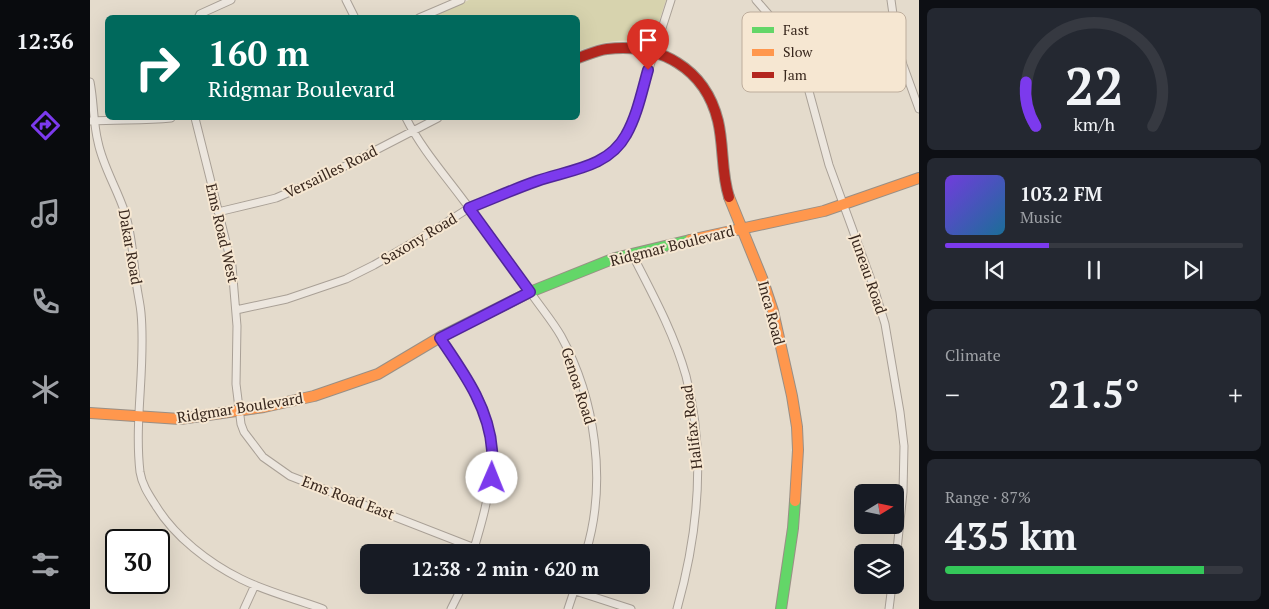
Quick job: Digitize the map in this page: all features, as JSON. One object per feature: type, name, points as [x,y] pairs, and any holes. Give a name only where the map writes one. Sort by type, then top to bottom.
[{"type":"street","points":[[200,15],[231,0]]},
{"type":"street","points":[[346,0],[354,15]]},
{"type":"street","points":[[426,15],[461,0]]},
{"type":"street","name":"Saxony Road","points":[[236,310],[287,299],[346,279],[433,231],[469,208],[539,180],[591,164],[608,156],[626,136],[671,0]]},
{"type":"street","name":"Juneau Road","points":[[756,0],[766,12]]},
{"type":"street","points":[[580,57],[604,49],[636,48],[654,52]]},
{"type":"street","name":"Inca Road","points":[[654,52],[676,62],[690,72],[702,84],[706,92],[718,122],[724,182],[731,205],[762,278],[773,312],[797,427],[798,450],[793,528],[781,609]]},
{"type":"street","points":[[906,73],[919,109]]},
{"type":"street","name":"Dakar Road","points":[[90,82],[93,121],[97,140],[102,158],[126,215],[141,311],[142,366],[138,443],[140,474],[143,486],[160,513],[191,546],[214,563],[255,586],[323,609]]},
{"type":"street","name":"Juneau Road","points":[[809,92],[829,166],[881,308],[900,412],[904,446],[903,492],[898,544]]},
{"type":"street","points":[[93,121],[153,120]]},
{"type":"street","name":"Ems Road West","points":[[195,120],[232,266],[236,310],[236,384],[239,411]]},
{"type":"street","name":"Genoa Road","points":[[407,120],[530,292],[567,348],[590,415],[598,477],[588,544]]},
{"type":"street","name":"Versailles Road","points":[[218,212],[276,198],[320,179],[434,120]]},
{"type":"street","name":"Ridgmar Boulevard","points":[[90,413],[175,419],[293,402],[359,382],[378,374],[440,338],[530,292],[615,258],[656,247],[797,218],[844,205],[919,178]]},
{"type":"street","name":"Halifax Road","points":[[632,254],[665,320],[678,351],[686,376],[694,419],[698,455],[698,488],[686,576],[677,609]]},
{"type":"street","points":[[440,338],[479,400],[492,450],[492,478],[476,544]]},
{"type":"street","name":"Ems Road East","points":[[239,411],[244,432],[255,448],[274,466],[290,476],[459,544]]},
{"type":"street","points":[[244,609],[255,586]]},
{"type":"street","points":[[451,609],[458,594]]},
{"type":"street","points":[[568,609],[573,594]]},
{"type":"street","points":[[591,594],[631,609]]},
{"type":"street","points":[[889,609],[891,594]]},
{"type":"shaded area","points":[[469,0],[666,0],[652,43],[614,41],[580,50],[580,15],[436,15]]},
{"type":"traffic: fast","points":[[442,336],[530,292],[615,258],[690,240]]},
{"type":"traffic: fast","points":[[781,609],[795,501]]},
{"type":"traffic: slow","points":[[690,240],[824,211],[919,178]]},
{"type":"traffic: slow","points":[[729,197],[762,278],[773,311],[792,396],[797,427],[798,450],[795,501]]},
{"type":"traffic: slow","points":[[90,413],[180,419],[264,407],[314,396],[378,374],[442,336]]},
{"type":"traffic: jam","points":[[580,57],[607,49],[645,50],[662,55],[678,63],[691,73],[703,87],[712,102],[718,121],[726,188],[729,197]]},
{"type":"route","points":[[492,478],[492,450],[485,416],[479,400],[440,338],[530,292],[469,208],[539,180],[591,164],[608,156],[626,136],[648,70]]}]
